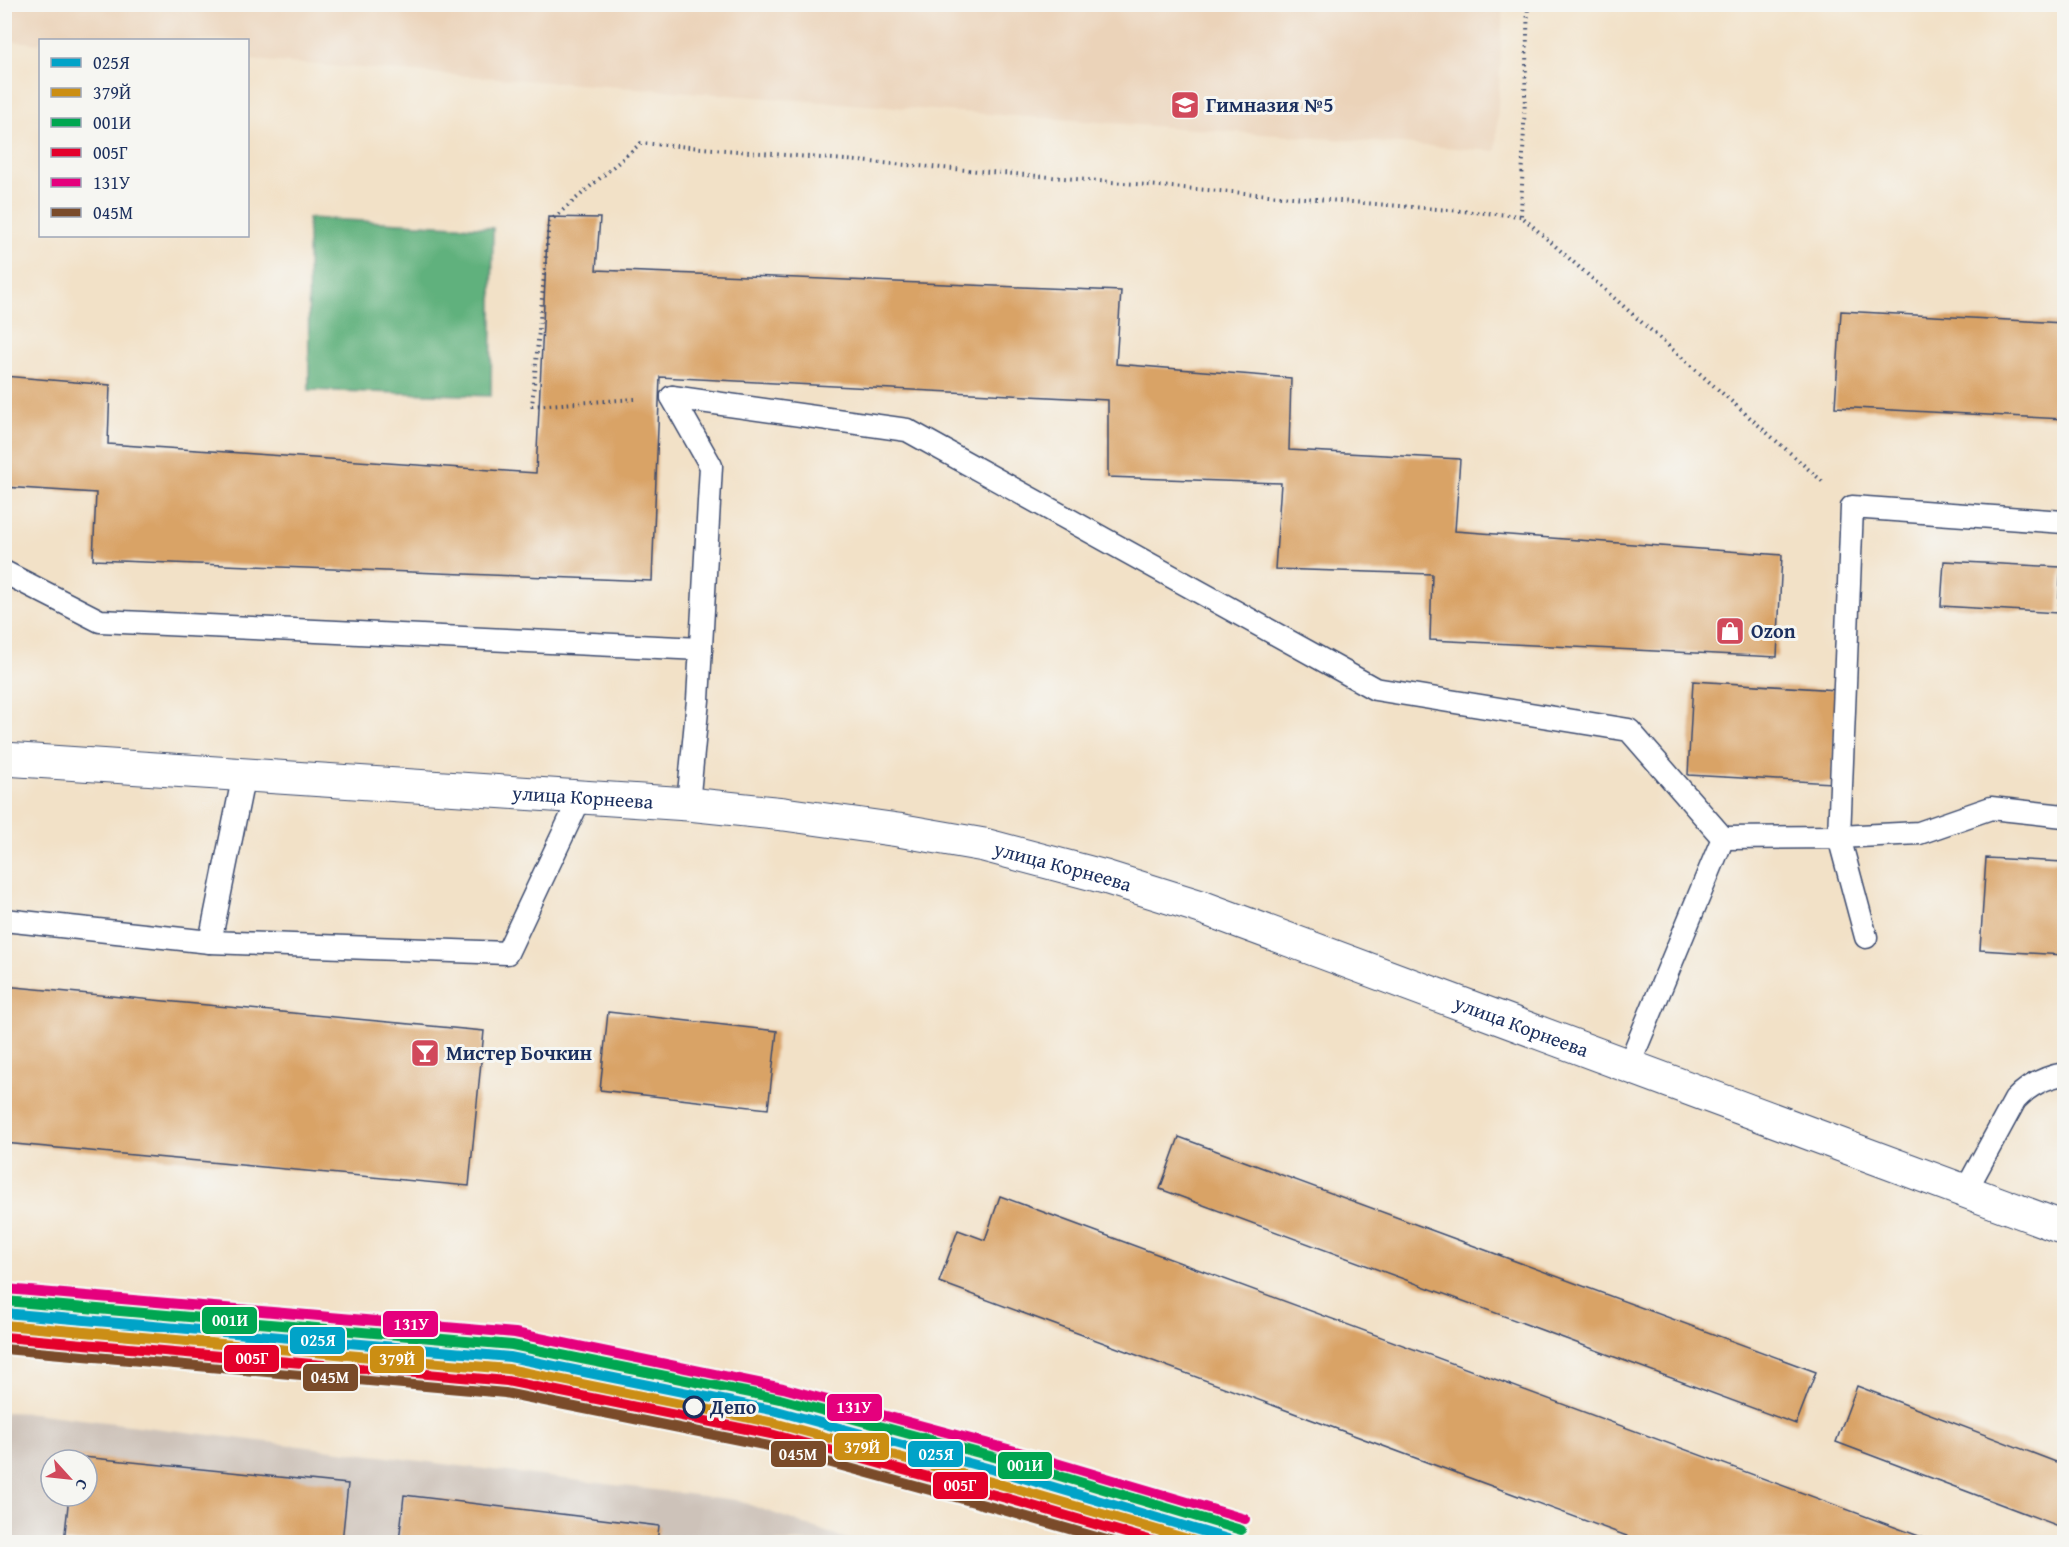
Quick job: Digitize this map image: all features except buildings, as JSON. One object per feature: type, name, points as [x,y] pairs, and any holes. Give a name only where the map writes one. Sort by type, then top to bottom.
[{"type":"street","name":"улица Корнеева","points":[[4,759],[688,804],[898,830],[984,845],[1086,871],[1249,924],[2064,1228]]},
{"type":"lane","points":[[672,397],[711,466],[688,804]]},
{"type":"lane","points":[[672,397],[907,430],[1375,689],[1629,730],[1723,837],[1919,834],[1991,808],[2064,816]]},
{"type":"lane","points":[[1866,937],[1839,837],[1852,507],[2064,522]]},
{"type":"lane","points":[[4,572],[100,621],[700,649]]},
{"type":"lane","points":[[210,942],[244,774]]},
{"type":"lane","points":[[4,920],[210,942],[507,953],[581,796]]},
{"type":"lane","points":[[1628,1067],[1723,837]]},
{"type":"lane","points":[[1966,1190],[2015,1100],[2035,1083],[2048,1077],[2064,1074]]},
{"type":"path","points":[[1521,216],[1528,4]]},
{"type":"path","points":[[672,397],[532,406],[549,222],[641,143],[1521,216],[1852,507]]},
{"type":"shaded area","name":"Гимназия №5","points":[[5,4],[1503,5],[1496,151],[249,60],[249,39],[39,39],[39,44],[5,40]]},
{"type":"shaded area","points":[[5,1412],[33,1413],[736,1500],[855,1542],[5,1542]]},
{"type":"green space","points":[[308,218],[493,228],[491,396],[309,390]]},
{"type":"transit line","name":"131У","points":[[6,1289],[515,1333],[783,1388],[1019,1452],[1245,1519]]},
{"type":"transit line","name":"001И","points":[[5,1301],[512,1345],[780,1399],[1016,1463],[1241,1530]]},
{"type":"transit line","name":"025Я","points":[[4,1313],[510,1357],[777,1411],[1013,1475],[1238,1542]]},
{"type":"transit line","name":"379Й","points":[[4,1325],[508,1369],[774,1423],[1010,1487],[1198,1542]]},
{"type":"transit line","name":"005Г","points":[[4,1337],[507,1381],[771,1434],[1006,1498],[1156,1542]]},
{"type":"transit line","name":"045М","points":[[4,1349],[505,1393],[769,1446],[1114,1542]]},
{"type":"place","name":"Гимназия №5","points":[[1185,105]]},
{"type":"place","name":"Ozon","points":[[1730,631]]},
{"type":"place","name":"Мистер Бочкин","points":[[425,1053]]},
{"type":"place","name":"Депо","points":[[694,1407]]}]
